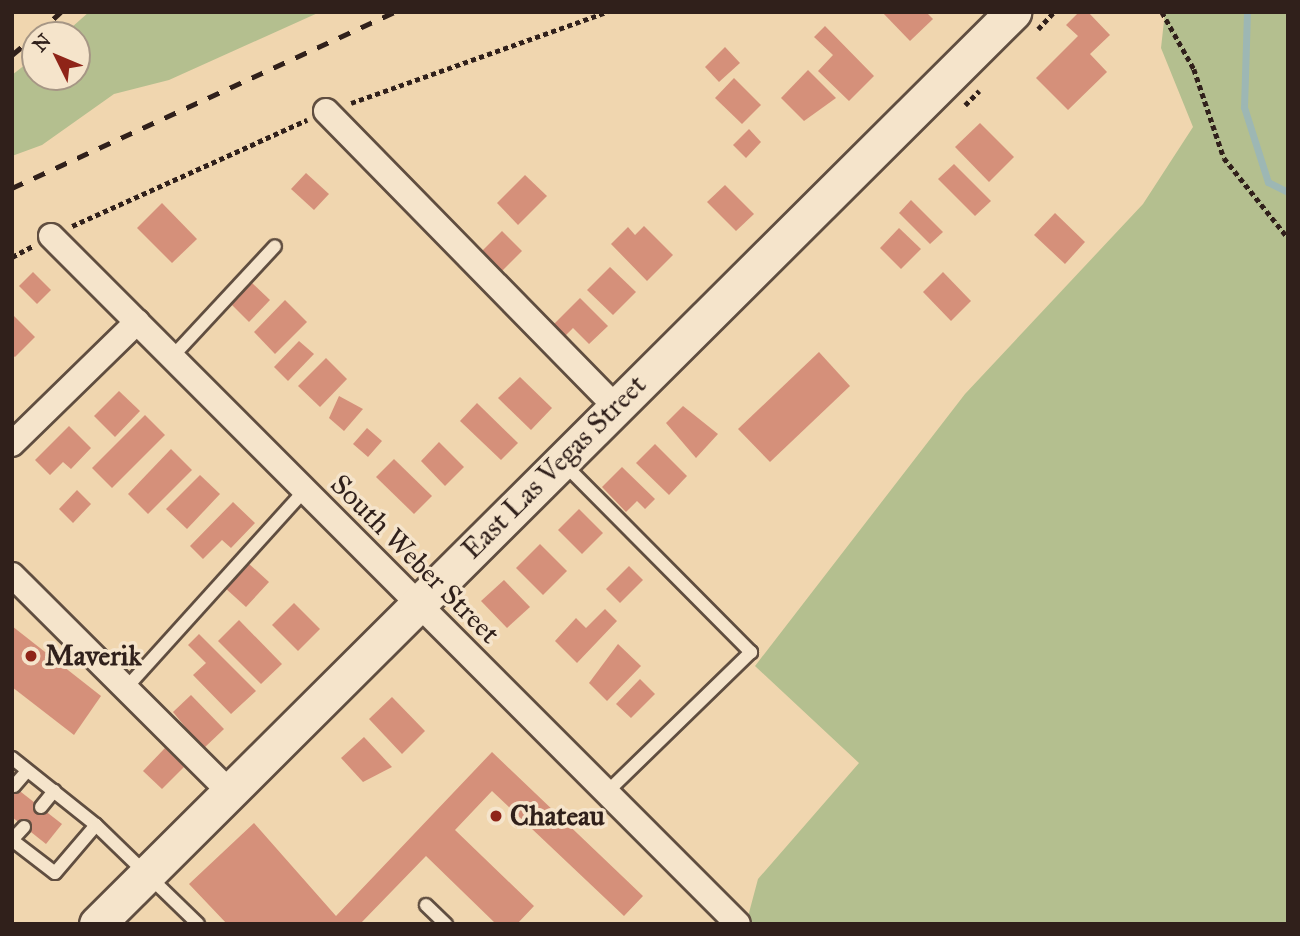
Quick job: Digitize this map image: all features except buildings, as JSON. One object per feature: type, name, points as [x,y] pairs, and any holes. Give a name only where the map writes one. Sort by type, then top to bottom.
[{"type":"street","name":"East Las Vegas Street","points":[[99,923],[417,602],[1013,12]]},
{"type":"street","points":[[326,111],[615,406]]},
{"type":"street","name":"South Weber Street","points":[[51,236],[738,924]]},
{"type":"street","points":[[12,444],[137,322]]},
{"type":"street","points":[[12,575],[229,792]]},
{"type":"lane","points":[[172,357],[275,246]]},
{"type":"lane","points":[[561,461],[751,652],[606,793]]},
{"type":"lane","points":[[126,688],[304,491]]},
{"type":"lane","points":[[12,758],[96,825],[198,924]]},
{"type":"lane","points":[[14,786],[27,771]]},
{"type":"lane","points":[[41,807],[54,792]]},
{"type":"lane","points":[[24,827],[12,840],[55,873],[96,825]]},
{"type":"lane","points":[[426,905],[446,924]]},
{"type":"path","points":[[1162,12],[1194,69],[1224,158],[1288,238]]},
{"type":"green space","points":[[89,12],[320,12],[169,80],[114,94],[42,145],[12,156],[12,75],[21,68],[21,91],[91,91],[91,21],[79,21]]},
{"type":"green space","points":[[1165,12],[1288,12],[1288,924],[746,924],[758,879],[859,763],[755,666],[965,394],[1143,204],[1193,127],[1161,48]]},
{"type":"waterway","points":[[1247,12],[1244,107],[1268,182],[1288,192]]},
{"type":"railway","points":[[51,21],[61,12]]},
{"type":"railway","points":[[12,188],[394,12]]},
{"type":"railway","points":[[12,55],[21,48]]},
{"type":"place","name":"Maverik","points":[[31,656]]},
{"type":"place","name":"Chateau","points":[[496,816]]}]
